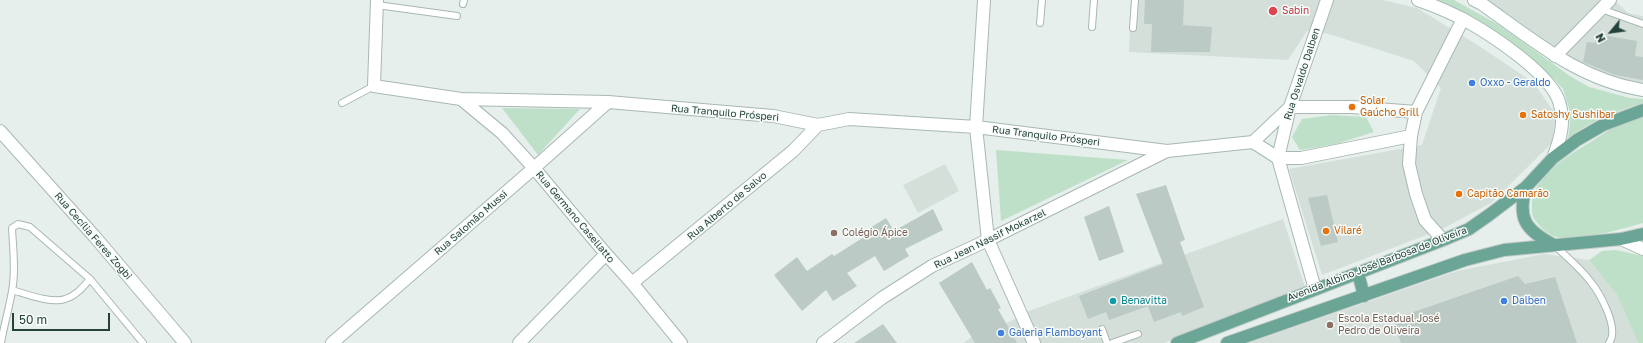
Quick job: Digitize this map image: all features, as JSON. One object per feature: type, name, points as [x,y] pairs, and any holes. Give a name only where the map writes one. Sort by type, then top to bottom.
[{"type":"main road","name":"Avenida Albino José Barbosa de Oliveira","points":[[1177,343],[1469,229],[1526,187],[1553,158],[1577,140],[1603,125],[1643,110]]},
{"type":"main road","points":[[1526,187],[1522,201],[1522,213],[1529,227],[1542,239],[1554,245]]},
{"type":"main road","points":[[1227,343],[1364,296],[1426,272],[1465,260],[1504,250],[1578,244],[1621,239],[1643,234]]},
{"type":"main road","points":[[1358,273],[1364,296]]},
{"type":"street","points":[[984,0],[976,127],[988,240],[1034,343]]},
{"type":"street","name":"Rua Osvaldo Dalben","points":[[1314,289],[1278,158],[1290,107],[1327,0]]},
{"type":"street","points":[[1418,0],[1463,19],[1491,36],[1520,57],[1542,76],[1554,89],[1560,104],[1563,123],[1560,141],[1553,158]]},
{"type":"street","points":[[1474,0],[1482,4],[1555,56],[1582,71],[1609,83],[1643,90]]},
{"type":"street","points":[[1555,56],[1610,0]]},
{"type":"street","points":[[374,86],[377,2]]},
{"type":"street","points":[[1443,240],[1425,220],[1416,194],[1409,164],[1411,136],[1416,112],[1463,19]]},
{"type":"street","name":"Rua Tranquilo Prósperi","points":[[374,86],[461,99],[608,102],[773,116],[818,125],[849,119],[976,127],[1167,151],[1253,142]]},
{"type":"street","name":"Rua Germano Casellatto","points":[[461,99],[502,133],[534,168],[681,343]]},
{"type":"street","name":"Rua Salomão Mussi","points":[[332,343],[608,102]]},
{"type":"street","points":[[1411,136],[1328,154],[1301,158],[1278,158],[1253,142],[1290,107],[1352,107],[1416,112]]},
{"type":"street","name":"Rua Alberto de Salvo","points":[[632,283],[793,151],[818,125]]},
{"type":"street","name":"Rua Cecília Feres Zogbi","points":[[0,131],[95,237],[185,343]]},
{"type":"street","name":"Rua Jean Nassif Mokarzel","points":[[823,343],[882,298],[932,266],[988,240],[1167,151]]},
{"type":"street","points":[[1621,239],[1643,248]]},
{"type":"street","points":[[519,343],[606,254]]},
{"type":"lane","points":[[1040,23],[1042,0]]},
{"type":"lane","points":[[1092,27],[1094,0]]},
{"type":"lane","points":[[1133,28],[1135,0]]},
{"type":"lane","points":[[377,2],[457,16]]},
{"type":"lane","points":[[1601,9],[1643,24]]},
{"type":"lane","points":[[342,103],[374,86]]},
{"type":"lane","points":[[1,343],[4,322],[12,290],[12,228],[18,224],[30,227],[90,279],[143,343]]},
{"type":"lane","points":[[1554,245],[1591,281],[1608,313],[1613,327],[1612,340],[1609,343]]},
{"type":"lane","points":[[12,290],[51,300],[65,300],[77,292],[90,279]]},
{"type":"lane","points":[[1102,329],[1107,343]]},
{"type":"lane","points":[[1112,343],[1138,334]]},
{"type":"shaded area","points":[[1131,0],[1382,0],[1417,8],[1476,44],[1533,82],[1556,115],[1552,143],[1491,203],[1442,229],[1322,275],[1289,169],[1422,145],[1441,88],[1414,61],[1329,34],[1307,31],[1288,60],[1129,52]]},
{"type":"shaded area","points":[[1484,0],[1614,0],[1628,13],[1643,16],[1643,88],[1550,53]]},
{"type":"shaded area","points":[[945,164],[959,191],[918,213],[903,185]]},
{"type":"shaded area","points":[[1283,219],[1305,287],[1164,343],[1039,343],[1026,312]]},
{"type":"shaded area","points":[[1544,254],[1589,260],[1617,295],[1638,343],[1249,343],[1457,271]]},
{"type":"shaded area","points":[[1016,319],[1027,343],[963,343],[972,337]]},
{"type":"green space","points":[[1436,0],[1454,0],[1499,25],[1570,76],[1589,87],[1630,98],[1643,99],[1643,103],[1604,117],[1586,126],[1568,138],[1570,124],[1569,108],[1563,89],[1554,79],[1495,31],[1459,10]]},
{"type":"green space","points":[[502,108],[580,109],[538,155]]},
{"type":"green space","points":[[1332,115],[1366,117],[1374,132],[1336,144],[1300,150],[1292,137],[1302,119]]},
{"type":"green space","points":[[1643,116],[1643,223],[1600,234],[1576,238],[1556,237],[1544,230],[1534,219],[1532,209],[1533,198],[1537,187],[1544,177],[1563,160],[1605,132],[1624,122]]},
{"type":"green space","points":[[996,150],[1128,160],[1001,221]]},
{"type":"green space","points":[[1616,250],[1643,256],[1643,343],[1638,343],[1617,295],[1589,260],[1602,251]]},
{"type":"building","points":[[1145,0],[1184,0],[1183,25],[1212,27],[1210,52],[1151,52],[1152,24],[1144,24]]},
{"type":"building","points":[[1597,34],[1637,41],[1635,56],[1643,57],[1643,80],[1615,75],[1583,62],[1587,42],[1595,43]]},
{"type":"building","points":[[1166,185],[1185,240],[1180,242],[1204,307],[1182,316],[1181,312],[1154,322],[1148,306],[1109,320],[1106,312],[1088,319],[1079,296],[1163,264],[1136,194]]},
{"type":"building","name":"Vilaré","points":[[1327,195],[1338,242],[1321,246],[1308,198]]},
{"type":"building","points":[[1109,206],[1124,252],[1099,261],[1084,217]]},
{"type":"building","points":[[933,209],[943,230],[905,249],[909,256],[884,271],[875,256],[847,273],[857,286],[833,301],[826,290],[802,311],[774,275],[797,257],[807,271],[832,254],[834,256],[864,237],[862,233],[886,218],[894,231]]},
{"type":"building","points":[[972,262],[987,290],[990,288],[1001,308],[998,309],[1017,343],[975,343],[939,283]]},
{"type":"building","name":"Dalben","points":[[1518,276],[1525,284],[1555,277],[1577,343],[1401,343],[1393,319]]},
{"type":"building","points":[[883,324],[897,343],[854,343]]},
{"type":"place","name":"Sabin","points":[[1273,11]]},
{"type":"place","name":"Oxxo - Geraldo","points":[[1472,83]]},
{"type":"place","name":"Solar Gaúcho Grill","points":[[1352,107]]},
{"type":"place","name":"Satoshy Sushibar","points":[[1523,115]]},
{"type":"place","name":"Capitão Camarão","points":[[1459,194]]},
{"type":"place","name":"Vilaré","points":[[1326,231]]},
{"type":"place","name":"Colégio Ápice","points":[[834,233]]},
{"type":"place","name":"Benavitta","points":[[1113,301]]},
{"type":"place","name":"Dalben","points":[[1504,301]]},
{"type":"place","name":"Escola Estadual José Pedro de Oliveira","points":[[1330,325]]},
{"type":"place","name":"Galeria Flamboyant","points":[[1001,333]]}]
